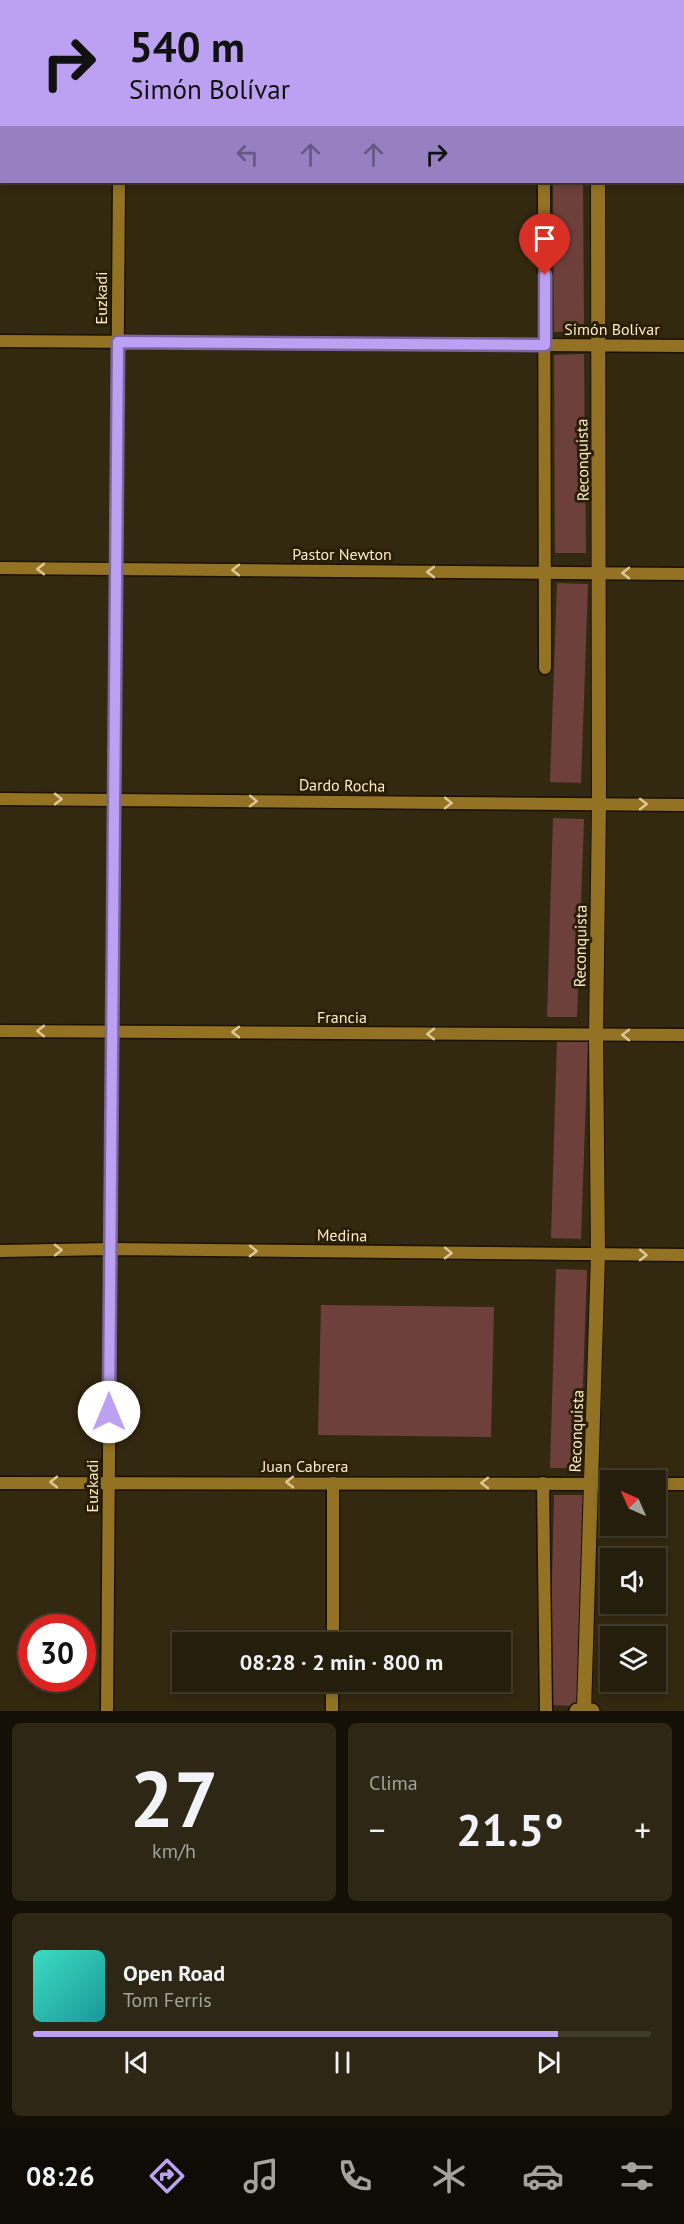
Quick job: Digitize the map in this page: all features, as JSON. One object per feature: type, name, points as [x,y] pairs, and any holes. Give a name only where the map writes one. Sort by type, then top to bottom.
[{"type":"street","name":"Euzkadi","points":[[107,1711],[119,183]]},
{"type":"street","points":[[544,183],[545,668]]},
{"type":"street","name":"Reconquista","points":[[585,1711],[598,1254],[596,1035],[599,804],[598,183]]},
{"type":"street","name":"Simón Bolívar","points":[[0,341],[684,346]]},
{"type":"street","name":"Pastor Newton","points":[[0,568],[684,574]]},
{"type":"street","name":"Dardo Rocha","points":[[0,799],[684,805]]},
{"type":"street","name":"Francia","points":[[0,1031],[684,1035]]},
{"type":"street","name":"Medina","points":[[0,1251],[111,1249],[684,1255]]},
{"type":"street","name":"Juan Cabrera","points":[[0,1483],[600,1484]]},
{"type":"street","points":[[333,1483],[333,1632]]},
{"type":"street","name":"Reconquista","points":[[543,1483],[546,1711]]},
{"type":"street","points":[[666,1484],[684,1484]]},
{"type":"street","points":[[332,1692],[332,1711]]},
{"type":"shaded area","points":[[553,183],[583,183],[584,331],[554,332]]},
{"type":"shaded area","points":[[584,354],[586,553],[555,553],[554,355]]},
{"type":"shaded area","points":[[557,583],[588,584],[581,783],[550,782]]},
{"type":"shaded area","points":[[553,818],[584,819],[577,1017],[547,1017]]},
{"type":"shaded area","points":[[557,1039],[588,1040],[581,1239],[551,1238]]},
{"type":"shaded area","points":[[556,1269],[587,1270],[580,1468],[550,1468]]},
{"type":"shaded area","points":[[321,1305],[494,1307],[491,1437],[318,1435]]},
{"type":"shaded area","points":[[554,1495],[584,1495],[579,1706],[549,1705]]},
{"type":"route","points":[[109,1412],[118,342],[545,345],[545,275]]}]
